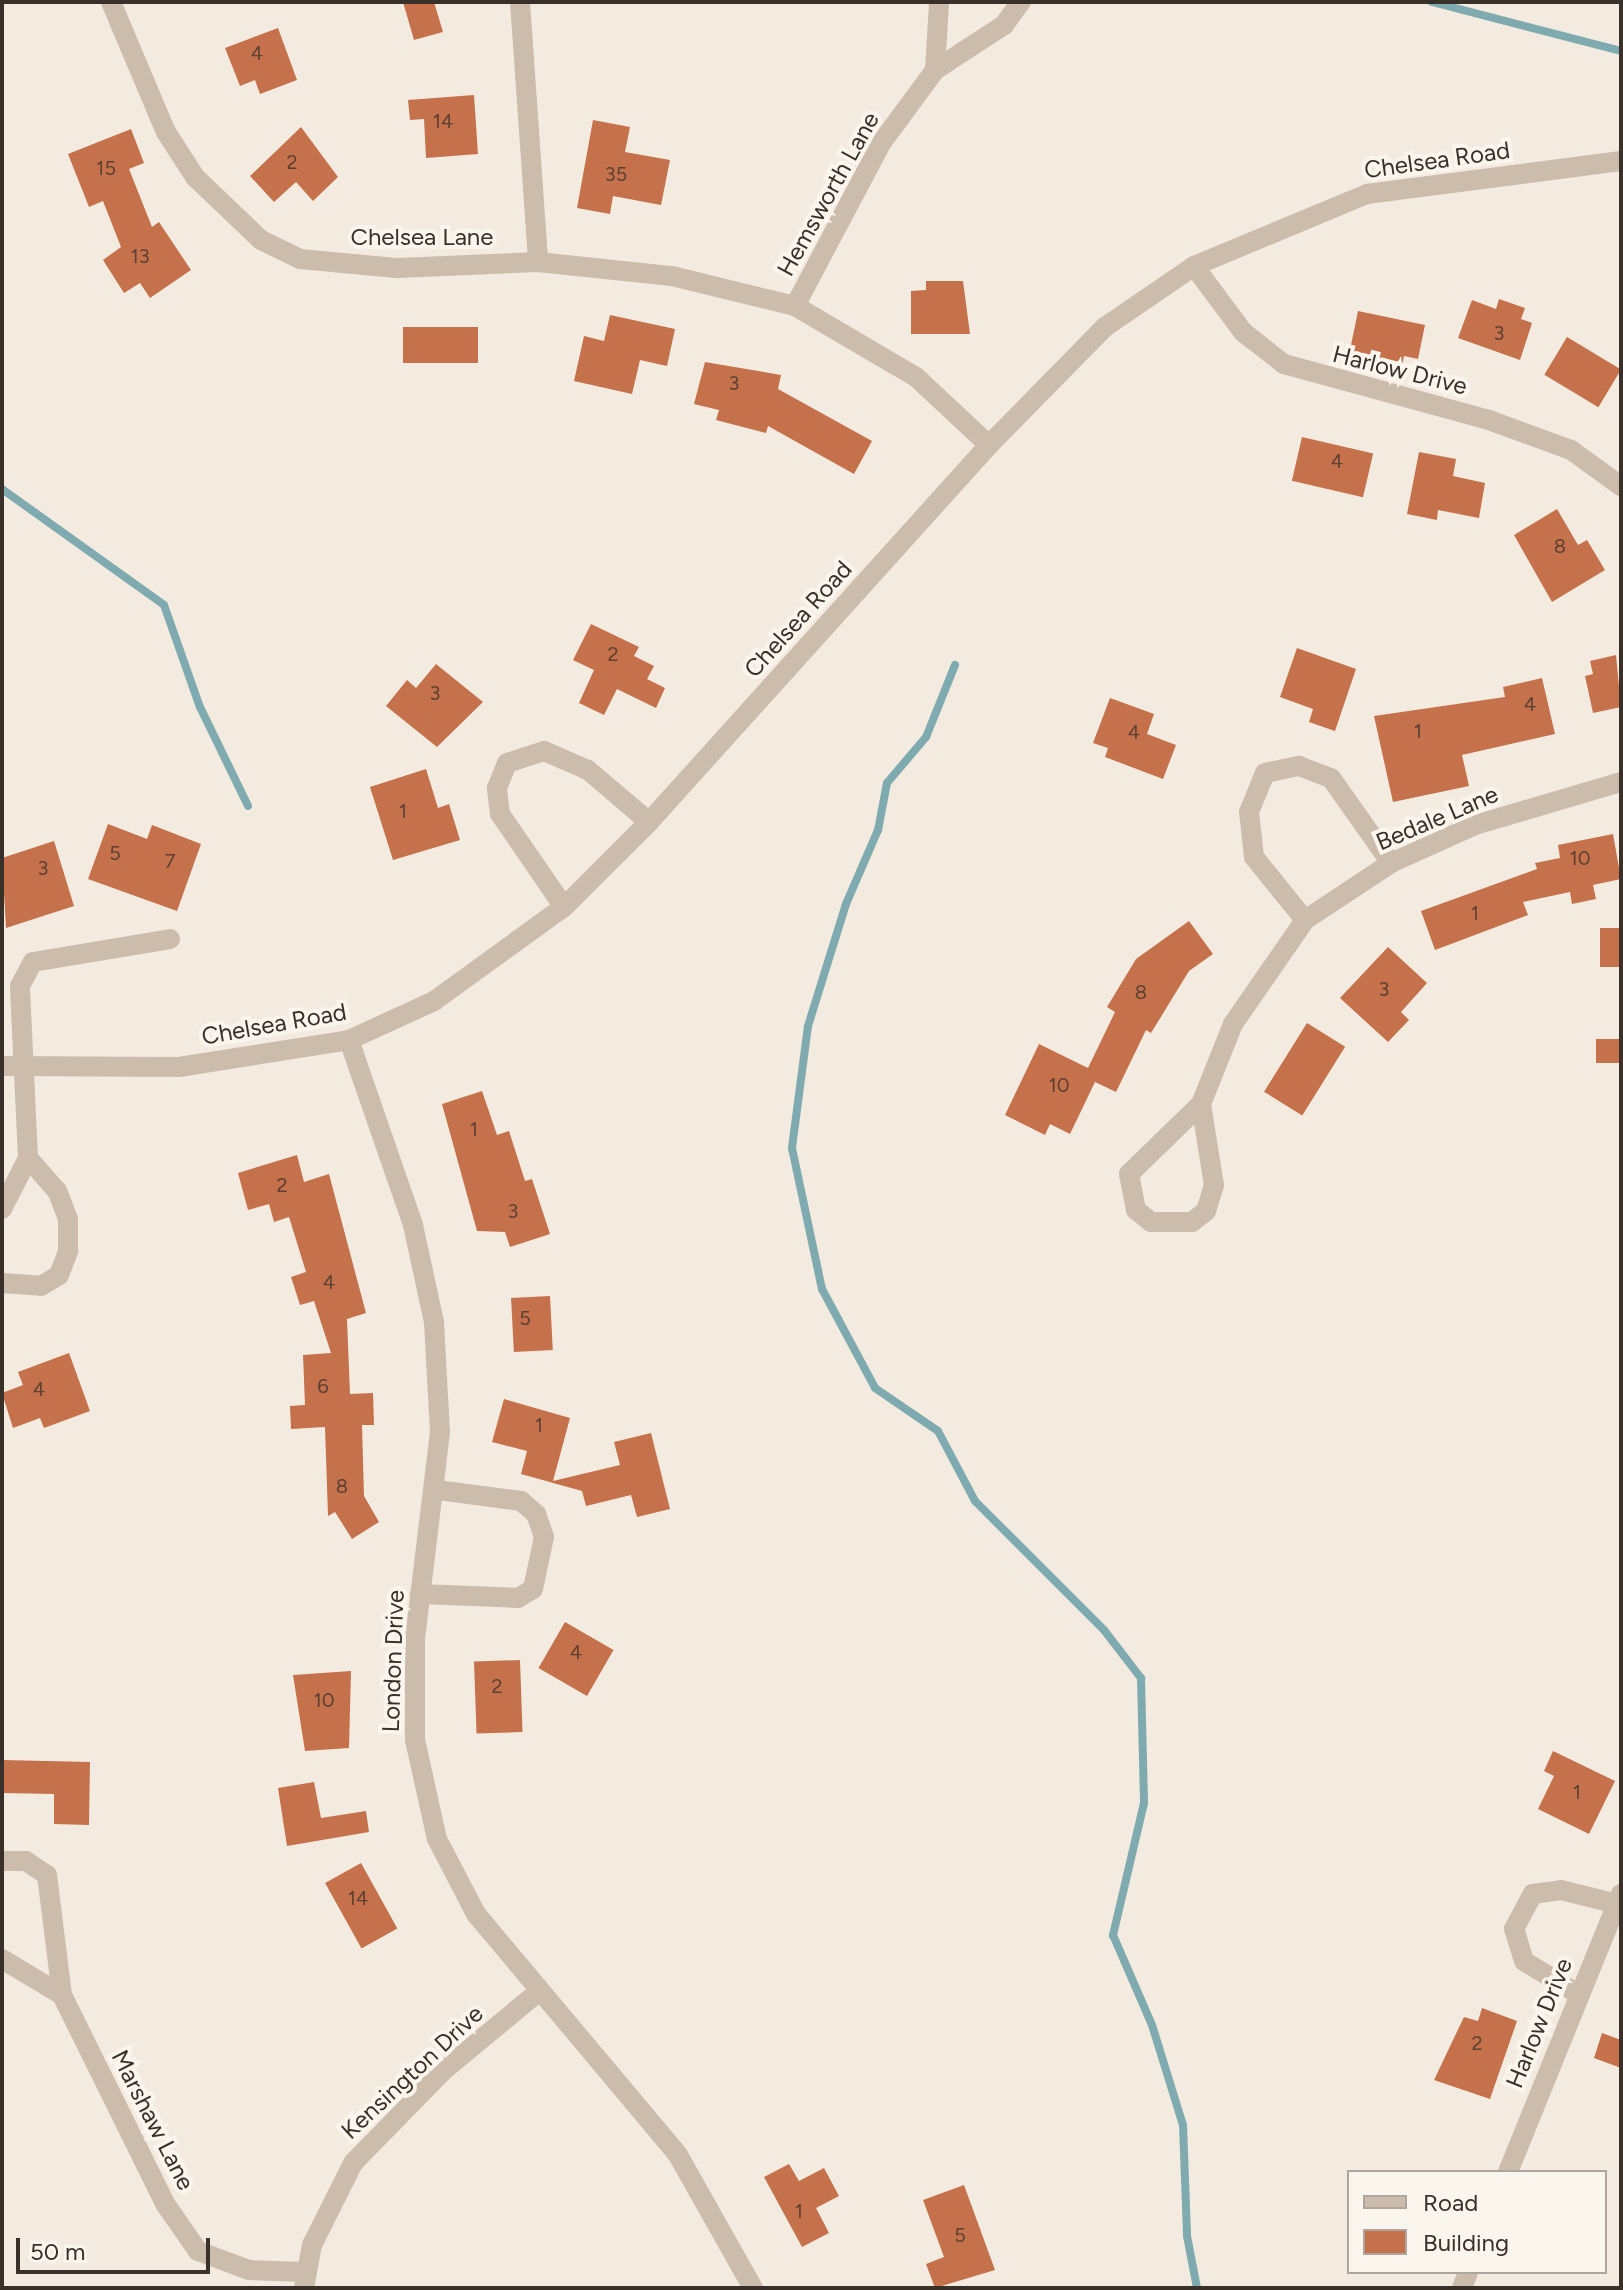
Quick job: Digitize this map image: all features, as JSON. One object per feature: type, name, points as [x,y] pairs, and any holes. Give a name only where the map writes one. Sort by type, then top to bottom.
[{"type":"street","name":"Chelsea Lane","points":[[111,2],[187,166],[261,240],[300,259],[397,268],[538,262],[672,276],[795,306],[916,377],[989,445]]},
{"type":"street","points":[[520,2],[538,262]]},
{"type":"street","points":[[935,70],[939,2]]},
{"type":"street","name":"Hemsworth Lane","points":[[795,306],[882,142],[935,70],[1004,25],[1021,2]]},
{"type":"street","name":"Chelsea Road","points":[[2,1066],[179,1067],[349,1040],[434,1001],[564,907],[649,822],[989,445],[1105,327],[1194,266],[1367,194],[1621,161]]},
{"type":"street","name":"Harlow Drive","points":[[1194,266],[1243,332],[1284,364],[1503,425],[1571,450],[1621,486]]},
{"type":"street","points":[[564,907],[500,814],[497,788],[507,763],[544,751],[588,770],[649,822]]},
{"type":"street","points":[[1305,920],[1254,857],[1249,812],[1265,773],[1299,766],[1331,778],[1391,863]]},
{"type":"street","name":"Bedale Lane","points":[[1201,1104],[1214,1185],[1206,1211],[1192,1222],[1151,1222],[1136,1210],[1129,1174],[1201,1104],[1233,1024],[1305,920],[1391,863],[1475,825],[1621,782]]},
{"type":"street","points":[[2,1209],[28,1158],[28,1067],[11,984],[33,962],[170,939]]},
{"type":"street","name":"London Drive","points":[[349,1040],[413,1225],[434,1322],[437,1490],[420,1594],[415,1740],[437,1839],[476,1914],[537,1993],[678,2155],[753,2288]]},
{"type":"street","points":[[2,1283],[41,1286],[59,1275],[68,1251],[68,1219],[57,1191],[28,1158]]},
{"type":"street","points":[[420,1594],[518,1598],[533,1589],[544,1537],[536,1514],[521,1501],[437,1490]]},
{"type":"street","name":"Marshaw Lane","points":[[2,1861],[26,1861],[47,1875],[62,1995],[166,2205],[198,2251],[249,2270],[304,2280]]},
{"type":"street","points":[[1578,1994],[1524,1961],[1514,1929],[1533,1894],[1561,1890],[1619,1899]]},
{"type":"street","name":"Harlow Drive","points":[[1509,2170],[1619,1899]]},
{"type":"street","points":[[2,1959],[62,1995]]},
{"type":"street","name":"Kensington Drive","points":[[304,2280],[353,2163],[444,2070],[537,1993]]},
{"type":"building","points":[[403,2],[434,2],[443,32],[414,40]]},
{"type":"building","points":[[278,28],[297,80],[260,94],[255,80],[240,86],[225,48]]},
{"type":"building","points":[[474,95],[478,154],[426,158],[424,119],[410,120],[408,100]]},
{"type":"building","points":[[593,120],[630,127],[625,152],[670,160],[661,205],[613,196],[610,214],[577,208]]},
{"type":"building","points":[[301,127],[338,177],[313,201],[296,182],[274,202],[250,176]]},
{"type":"building","points":[[131,129],[144,163],[129,169],[152,227],[159,222],[191,270],[150,298],[140,283],[124,293],[103,260],[121,247],[103,201],[89,207],[68,154]]},
{"type":"building","points":[[926,281],[963,281],[970,334],[911,334],[911,291],[926,290]]},
{"type":"building","points":[[1499,299],[1525,308],[1521,319],[1532,323],[1520,360],[1458,338],[1472,300],[1496,309]]},
{"type":"building","points":[[1358,311],[1425,325],[1418,359],[1404,356],[1402,366],[1349,355]]},
{"type":"building","points":[[610,315],[675,329],[667,366],[640,360],[632,394],[574,381],[584,336],[604,341]]},
{"type":"building","points":[[403,327],[478,327],[478,363],[403,363]]},
{"type":"building","points":[[1567,337],[1621,369],[1598,407],[1544,375]]},
{"type":"building","points":[[705,362],[781,375],[778,389],[872,441],[854,474],[768,426],[766,433],[716,420],[719,410],[694,404]]},
{"type":"building","points":[[1302,437],[1373,453],[1363,497],[1292,481]]},
{"type":"building","points":[[1419,452],[1456,459],[1453,476],[1485,483],[1479,518],[1438,510],[1437,520],[1407,514]]},
{"type":"building","points":[[1557,509],[1578,545],[1587,540],[1605,570],[1552,602],[1514,535]]},
{"type":"building","points":[[591,624],[639,647],[634,656],[654,666],[647,679],[665,688],[656,708],[617,689],[604,715],[579,703],[594,670],[573,660]]},
{"type":"building","points":[[1297,648],[1356,669],[1335,731],[1309,722],[1313,709],[1280,697]]},
{"type":"building","points":[[1616,655],[1621,707],[1593,713],[1585,676],[1593,674],[1590,661]]},
{"type":"building","points":[[436,664],[483,702],[437,747],[386,706],[407,680],[416,688]]},
{"type":"building","points":[[1542,678],[1555,734],[1462,755],[1469,786],[1393,802],[1374,716],[1505,697],[1503,687]]},
{"type":"building","points":[[1110,698],[1154,714],[1147,734],[1176,745],[1163,779],[1105,757],[1108,748],[1093,743]]},
{"type":"building","points":[[426,769],[438,808],[449,804],[460,840],[393,860],[370,787]]},
{"type":"building","points":[[108,824],[147,839],[152,825],[201,844],[177,911],[88,879]]},
{"type":"building","points":[[1613,834],[1621,879],[1593,885],[1596,899],[1572,904],[1570,892],[1523,902],[1528,915],[1435,950],[1421,911],[1537,869],[1535,863],[1560,858],[1558,845]]},
{"type":"building","points":[[54,841],[74,906],[6,928],[2,858]]},
{"type":"building","points":[[1189,921],[1213,954],[1189,971],[1151,1033],[1146,1030],[1116,1092],[1095,1082],[1070,1134],[1050,1124],[1045,1135],[1005,1115],[1039,1044],[1088,1068],[1115,1012],[1107,1007],[1136,959]]},
{"type":"building","points":[[1600,928],[1621,928],[1621,967],[1600,967]]},
{"type":"building","points":[[1388,947],[1427,983],[1401,1012],[1409,1020],[1388,1042],[1340,998]]},
{"type":"building","points":[[1307,1023],[1345,1047],[1302,1116],[1264,1092]]},
{"type":"building","points":[[1596,1039],[1621,1039],[1621,1063],[1596,1063]]},
{"type":"building","points":[[482,1091],[497,1135],[509,1131],[525,1181],[532,1179],[550,1234],[510,1247],[505,1232],[477,1231],[442,1104]]},
{"type":"building","points":[[297,1155],[304,1182],[329,1174],[366,1313],[347,1319],[350,1394],[373,1393],[374,1425],[362,1425],[364,1496],[379,1522],[352,1539],[335,1512],[328,1516],[325,1427],[291,1429],[290,1406],[305,1405],[303,1355],[331,1353],[314,1301],[300,1305],[291,1277],[306,1272],[289,1217],[274,1222],[269,1204],[248,1210],[238,1173]]},
{"type":"building","points":[[550,1296],[553,1350],[514,1352],[511,1298]]},
{"type":"building","points":[[69,1353],[90,1411],[44,1428],[40,1418],[13,1428],[2,1393],[23,1385],[18,1372]]},
{"type":"building","points":[[504,1399],[570,1418],[553,1481],[620,1465],[614,1442],[651,1433],[670,1509],[637,1517],[631,1495],[586,1506],[582,1491],[521,1474],[527,1451],[492,1442]]},
{"type":"building","points":[[565,1622],[613,1650],[587,1696],[538,1668]]},
{"type":"building","points":[[520,1660],[523,1732],[477,1734],[474,1662]]},
{"type":"building","points":[[351,1671],[349,1748],[305,1751],[293,1675]]},
{"type":"building","points":[[1553,1751],[1615,1781],[1589,1834],[1538,1809],[1554,1776],[1544,1771]]},
{"type":"building","points":[[2,1760],[90,1762],[89,1825],[54,1824],[54,1794],[2,1793]]},
{"type":"building","points":[[314,1782],[321,1818],[366,1811],[369,1832],[287,1846],[278,1788]]},
{"type":"building","points":[[361,1863],[397,1929],[362,1948],[325,1883]]},
{"type":"building","points":[[1482,2008],[1517,2021],[1490,2099],[1434,2080],[1464,2017],[1478,2021]]},
{"type":"building","points":[[1602,2033],[1621,2040],[1621,2068],[1594,2058]]},
{"type":"building","points":[[789,2164],[799,2181],[824,2168],[839,2196],[816,2208],[829,2233],[802,2247],[764,2177]]},
{"type":"building","points":[[964,2185],[995,2270],[935,2288],[926,2264],[944,2257],[923,2200]]},
{"type":"waterway","points":[[1432,2],[1621,51]]},
{"type":"waterway","points":[[2,489],[164,605],[200,707],[248,806]]},
{"type":"waterway","points":[[955,665],[926,737],[887,783],[878,830],[846,904],[808,1026],[792,1148],[822,1289],[875,1388],[938,1431],[975,1501],[1104,1630],[1141,1678],[1144,1803],[1113,1935],[1152,2025],[1183,2125],[1187,2236],[1197,2288]]}]
